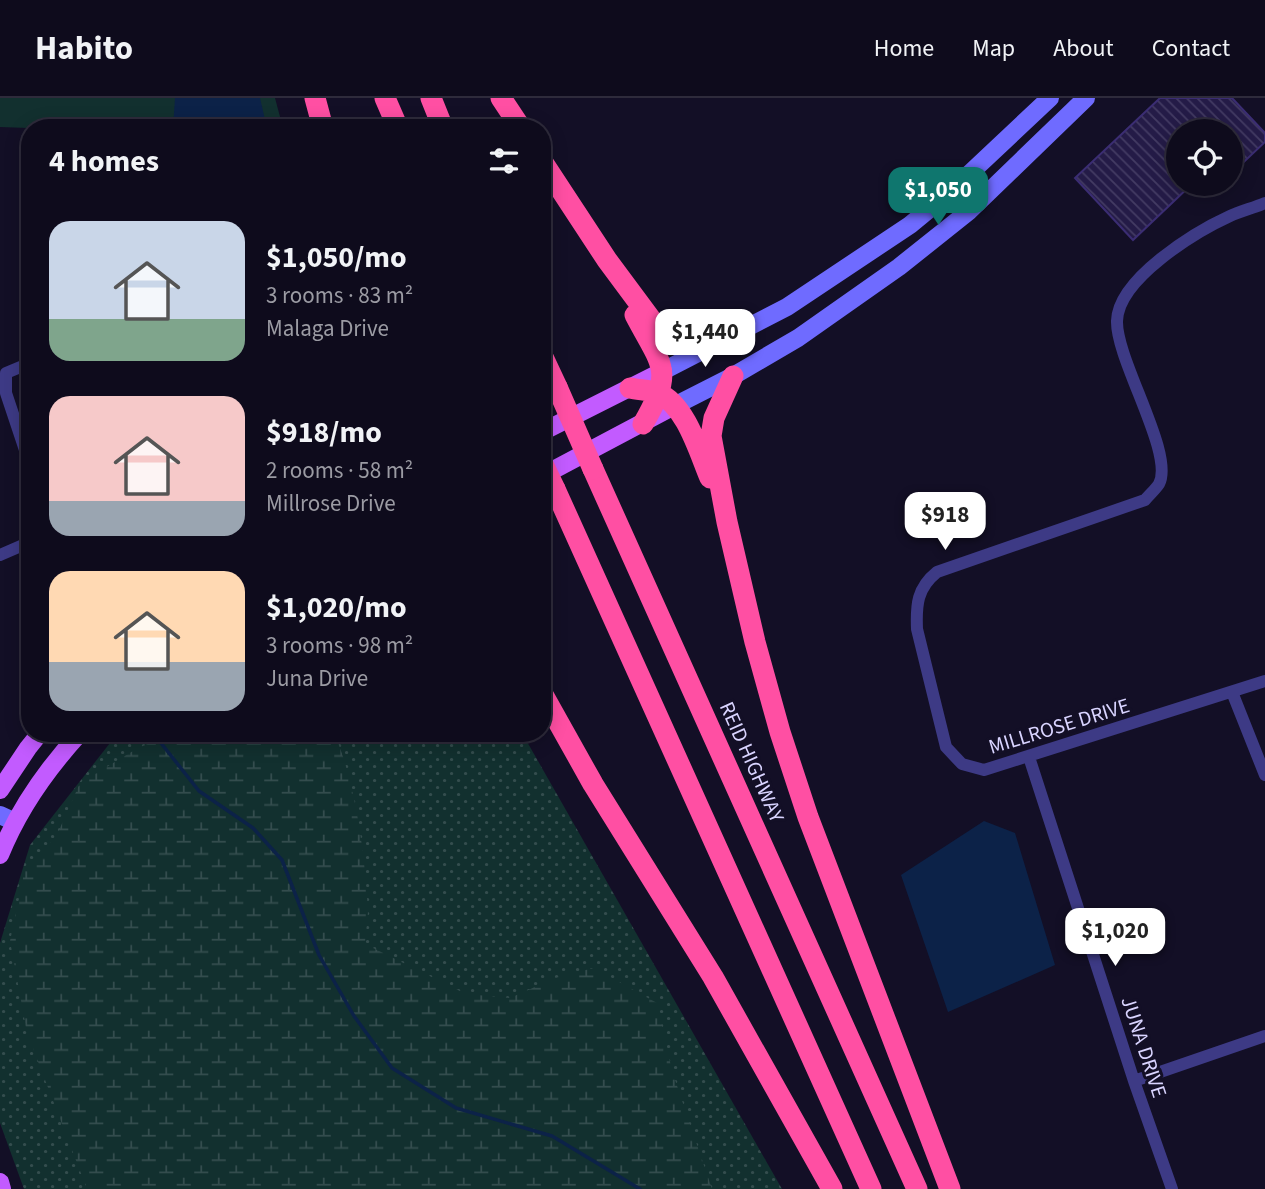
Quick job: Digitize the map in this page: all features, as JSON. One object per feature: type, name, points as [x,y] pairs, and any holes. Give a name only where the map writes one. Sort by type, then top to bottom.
[{"type":"highway","points":[[314,98],[320,119]]},
{"type":"highway","points":[[386,98],[394,119]]},
{"type":"highway","points":[[431,98],[439,119]]},
{"type":"highway","points":[[501,98],[515,119]]},
{"type":"highway","points":[[551,175],[644,312],[668,337],[677,341],[720,342]]},
{"type":"highway","points":[[607,260],[655,350],[663,371],[666,400],[643,424]]},
{"type":"highway","name":"REID HIGHWAY","points":[[551,374],[917,1189]]},
{"type":"highway","points":[[733,376],[714,418],[711,436],[727,522],[755,642],[780,732],[808,817],[950,1189]]},
{"type":"highway","points":[[630,388],[666,400],[687,422],[727,522]]},
{"type":"highway","points":[[551,486],[871,1189]]},
{"type":"highway","points":[[551,708],[593,784],[713,977],[832,1189]]},
{"type":"main road","points":[[551,428],[787,307],[910,225],[950,192],[1050,98]]},
{"type":"main road","points":[[666,400],[733,376],[799,338],[934,240],[968,212],[1086,98]]},
{"type":"main road","points":[[551,481],[643,424]]},
{"type":"main road","points":[[1,786],[33,742]]},
{"type":"main road","points":[[0,855],[6,826],[47,769],[72,742]]},
{"type":"main road","points":[[0,1182],[2,1189]]},
{"type":"street","name":"MILLROSE DRIVE","points":[[1265,203],[1230,216],[1194,236],[1132,286],[1121,304],[1117,322],[1121,344],[1161,460],[1160,482],[1145,500],[937,572],[926,581],[919,593],[916,609],[917,629],[946,747],[962,764],[984,770],[1265,681]]},
{"type":"street","points":[[21,367],[6,373],[6,393],[21,438]]},
{"type":"street","points":[[0,555],[21,546]]},
{"type":"street","points":[[1233,692],[1265,775]]},
{"type":"street","name":"JUNA DRIVE","points":[[1029,757],[1134,1081],[1172,1189]]},
{"type":"street","points":[[1134,1081],[1265,1036]]},
{"type":"green space","points":[[0,98],[275,98],[281,119],[21,119],[21,128],[0,127]]},
{"type":"green space","points":[[153,742],[338,742],[354,797],[362,844],[368,911],[365,944],[466,994],[510,998],[560,976],[594,968],[657,1003],[672,1071],[712,1189],[87,1189],[27,1033],[10,941],[25,870],[56,837],[80,783]]},
{"type":"green space","points":[[527,742],[782,1189],[24,1189],[0,1123],[0,943],[30,845],[110,743]]},
{"type":"water","points":[[175,98],[260,98],[265,119],[174,119]]},
{"type":"water","points":[[984,821],[1015,833],[1055,965],[948,1012],[901,875]]},
{"type":"building","points":[[1160,98],[1232,98],[1265,133],[1265,142],[1243,163],[1243,119],[1166,119],[1166,196],[1179,196],[1133,240],[1075,178]]},
{"type":"waterway","points":[[160,742],[199,791],[253,828],[282,860],[319,955],[354,1016],[392,1068],[456,1108],[552,1136],[640,1189]]}]
